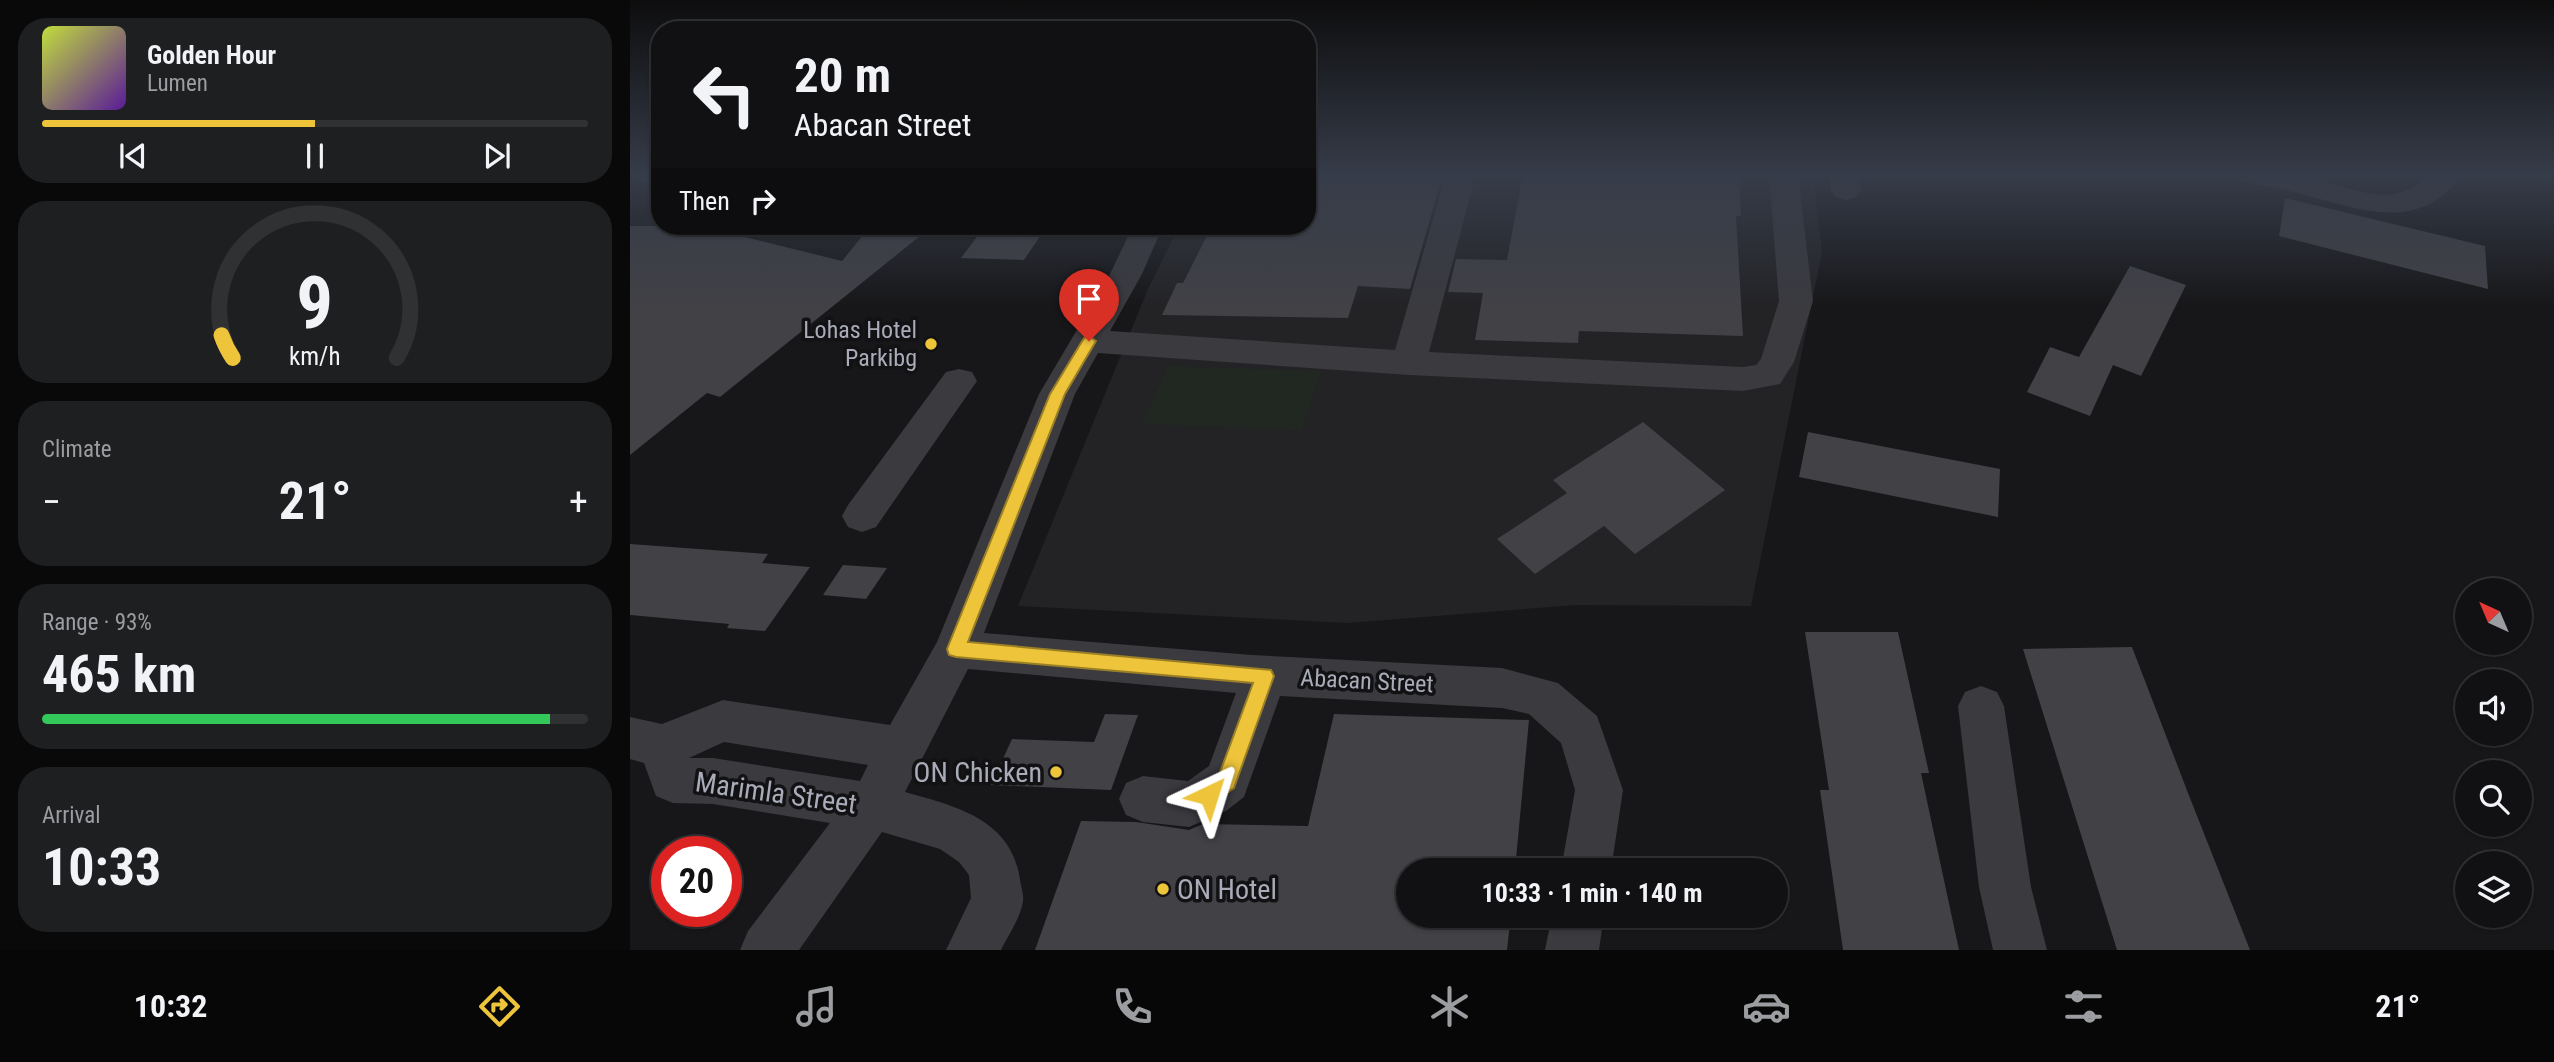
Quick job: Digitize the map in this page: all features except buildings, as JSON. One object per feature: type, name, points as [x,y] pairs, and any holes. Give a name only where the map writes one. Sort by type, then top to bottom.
[{"type":"street","points":[[1409,363],[1449,218]]},
{"type":"street","points":[[1089,341],[1409,363],[1743,379],[1767,375],[1777,362],[1796,301],[1788,218]]},
{"type":"street","points":[[767,950],[872,806],[956,649],[1057,394],[1126,274],[1144,235]]},
{"type":"street","points":[[862,516],[958,381]]},
{"type":"street","name":"Abacan Street","points":[[956,649],[1265,676],[1502,688],[1542,697],[1581,732],[1599,789],[1588,858]]},
{"type":"street","points":[[1143,799],[1189,804],[1209,795],[1227,781],[1265,676]]},
{"type":"street","points":[[1981,706],[2005,887],[2020,950]]},
{"type":"street","name":"Marimla Street","points":[[872,806],[713,781],[673,780],[646,742],[723,721],[903,749]]},
{"type":"street","points":[[872,806],[953,830],[977,845],[993,867],[997,901],[973,950]]},
{"type":"street","points":[[1572,950],[1576,928]]},
{"type":"shaded area","points":[[1316,218],[1818,218],[1822,252],[1751,606],[1576,605],[1347,623],[1018,606],[1148,289],[1175,235],[1316,235]]},
{"type":"shaded area","points":[[1168,366],[1321,371],[1302,430],[1142,424]]},
{"type":"place","name":"Lohas Hotel Parkibg","points":[[931,344]]},
{"type":"place","name":"ON Chicken","points":[[1056,772]]},
{"type":"place","name":"ON Hotel","points":[[1163,889]]},
{"type":"route","points":[[1089,341],[1057,394],[956,649],[1265,676],[1227,781],[1209,795]]}]
